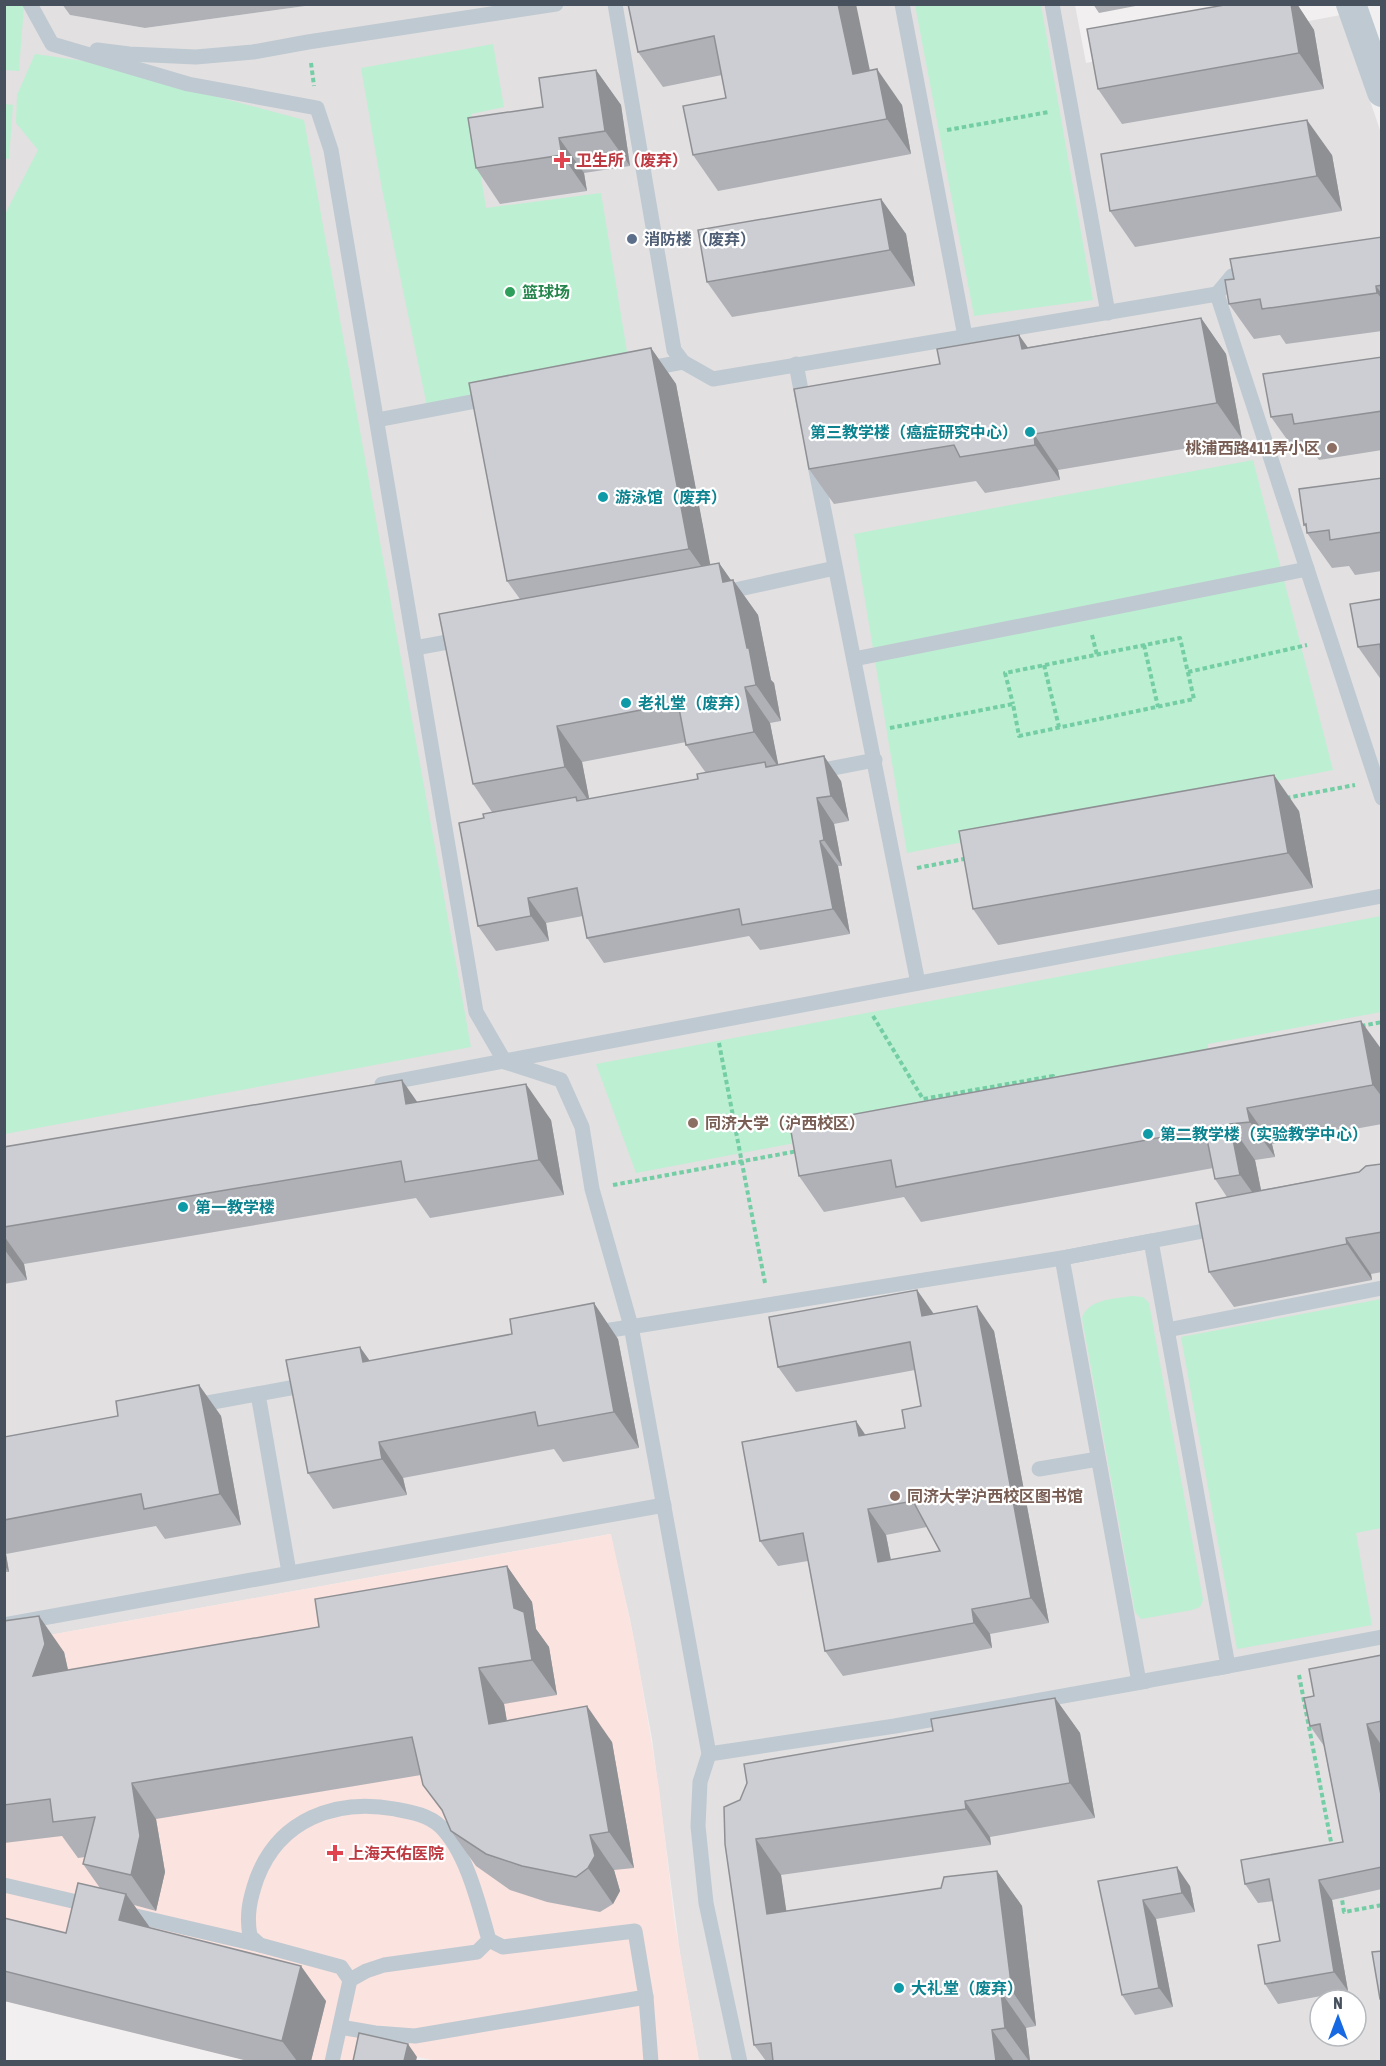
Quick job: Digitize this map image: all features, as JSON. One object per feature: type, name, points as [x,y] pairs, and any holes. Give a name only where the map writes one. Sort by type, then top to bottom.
[{"type":"street","points":[[1351,4],[1379,76]]},
{"type":"lane","points":[[30,4],[52,44],[188,84],[317,108],[331,150],[415,648],[453,838],[476,1012],[505,1062],[561,1080],[582,1127],[592,1190],[631,1326],[709,1754],[700,1782],[698,1826],[706,1903],[740,2061]]},
{"type":"lane","points":[[52,44],[129,54],[196,57],[253,52],[556,4]]},
{"type":"lane","points":[[615,4],[674,350],[683,362],[713,379],[1217,294],[1232,276],[1265,270]]},
{"type":"lane","points":[[902,4],[965,336]]},
{"type":"lane","points":[[1053,4],[1108,313]]},
{"type":"lane","points":[[1217,294],[1382,798]]},
{"type":"lane","points":[[630,372],[683,362]]},
{"type":"lane","points":[[796,364],[807,421]]},
{"type":"lane","points":[[377,420],[503,396]]},
{"type":"lane","points":[[813,455],[918,983]]},
{"type":"lane","points":[[707,596],[835,568]]},
{"type":"lane","points":[[854,659],[1307,569]]},
{"type":"lane","points":[[415,648],[474,637]]},
{"type":"lane","points":[[794,775],[875,760]]},
{"type":"lane","points":[[365,1088],[1382,896]]},
{"type":"lane","points":[[573,1336],[1062,1258],[1232,1226]]},
{"type":"lane","points":[[1151,1240],[1228,1666]]},
{"type":"lane","points":[[1062,1258],[1139,1682]]},
{"type":"lane","points":[[1167,1330],[1382,1288]]},
{"type":"lane","points":[[177,1408],[328,1381]]},
{"type":"lane","points":[[258,1394],[289,1572]]},
{"type":"lane","points":[[1039,1469],[1098,1459]]},
{"type":"lane","points":[[4,1625],[664,1505]]},
{"type":"lane","points":[[709,1754],[895,1726],[1382,1637]]},
{"type":"lane","points":[[260,1945],[250,1936],[248,1910],[264,1862],[275,1844],[292,1827],[319,1814],[351,1806],[386,1808],[417,1814],[440,1825],[455,1844],[474,1891],[489,1940],[503,1947],[635,1930],[646,1997],[651,2061]]},
{"type":"lane","points":[[4,1885],[260,1945],[341,1967],[350,1980],[332,2061]]},
{"type":"lane","points":[[350,1980],[384,1965],[477,1952],[489,1940]]},
{"type":"lane","points":[[340,2027],[415,2036],[646,1997]]},
{"type":"path","points":[[308,42],[317,108]]},
{"type":"path","points":[[926,133],[1071,108]]},
{"type":"path","points":[[1180,638],[1188,672],[1194,699],[1019,736],[1005,673],[1180,638]]},
{"type":"path","points":[[1188,672],[1330,639]]},
{"type":"path","points":[[1144,645],[1158,707]]},
{"type":"path","points":[[1044,665],[1059,727]]},
{"type":"path","points":[[869,732],[1013,704]]},
{"type":"path","points":[[1283,799],[1377,781]]},
{"type":"path","points":[[896,872],[978,856]]},
{"type":"path","points":[[860,994],[923,1099],[1053,1076],[1056,1084]]},
{"type":"path","points":[[714,1022],[770,1306]]},
{"type":"path","points":[[1358,1026],[1382,1022]]},
{"type":"path","points":[[592,1190],[799,1151]]},
{"type":"path","points":[[1295,1653],[1333,1853]]},
{"type":"path","points":[[1340,1888],[1344,1912],[1382,1905]]},
{"type":"shaded area","name":"同济大学（沪西校区）","points":[[320,4],[1075,5],[1086,63],[1341,15],[1382,136],[1381,2061],[699,2061],[680,1953],[652,1739],[630,1619],[610,1534],[5,1643],[5,5],[64,5],[70,15],[145,28]]},
{"type":"shaded area","name":"上海天佑医院","points":[[611,1534],[635,1644],[659,1788],[674,1918],[699,2061],[443,2062],[417,2057],[416,2062],[248,2061],[5,2001],[5,1643]]},
{"type":"green space","points":[[4,5],[24,5],[19,71],[5,70]]},
{"type":"green space","points":[[915,5],[1041,5],[1093,300],[974,316]]},
{"type":"green space","name":"篮球场","points":[[493,44],[504,107],[471,114],[486,208],[601,193],[631,376],[428,411],[382,189],[361,68]]},
{"type":"green space","points":[[35,54],[84,61],[304,120],[471,1047],[5,1134],[4,216],[38,150],[16,123],[17,95]]},
{"type":"green space","points":[[5,104],[13,105],[9,159],[5,158]]},
{"type":"green space","points":[[1253,460],[1333,770],[907,853],[854,534]]},
{"type":"green space","points":[[1381,916],[1381,1012],[1208,1044],[1208,1065],[636,1173],[596,1064]]},
{"type":"green space","points":[[1132,1296],[1143,1297],[1149,1303],[1203,1600],[1200,1607],[1192,1610],[1141,1619],[1135,1612],[1082,1318],[1085,1312],[1096,1303]]},
{"type":"green space","points":[[1381,1299],[1381,1528],[1356,1533],[1372,1625],[1237,1649],[1181,1337]]},
{"type":"building","points":[[628,4],[838,4],[853,74],[877,69],[887,119],[693,155],[683,106],[726,98],[714,36],[638,52]]},
{"type":"building","points":[[1230,4],[1291,4],[1299,53],[1098,89],[1087,29]]},
{"type":"building","points":[[596,70],[605,131],[559,138],[562,155],[476,168],[468,118],[543,107],[539,78]]},
{"type":"building","points":[[1307,120],[1317,176],[1110,211],[1101,154]]},
{"type":"building","points":[[881,199],[890,250],[707,282],[698,230]]},
{"type":"building","points":[[1382,237],[1382,285],[1376,286],[1377,293],[1262,309],[1260,299],[1229,304],[1225,280],[1234,279],[1230,259]]},
{"type":"building","points":[[1201,318],[1217,403],[1034,434],[1035,445],[960,457],[954,445],[809,469],[794,389],[940,364],[937,349],[1019,335],[1022,349]]},
{"type":"building","name":"游泳馆（废弃）","points":[[651,348],[689,549],[507,581],[469,383]]},
{"type":"building","points":[[1382,357],[1382,411],[1294,424],[1292,414],[1271,417],[1263,374]]},
{"type":"building","points":[[1382,478],[1382,532],[1330,540],[1329,530],[1307,533],[1299,489]]},
{"type":"building","name":"老礼堂（废弃）","points":[[719,563],[723,582],[733,580],[747,648],[749,648],[756,685],[745,687],[754,732],[686,745],[678,703],[557,726],[565,767],[473,784],[439,614]]},
{"type":"building","points":[[1382,599],[1381,654],[1380,644],[1358,647],[1350,604]]},
{"type":"building","points":[[824,756],[831,796],[817,798],[824,840],[820,841],[833,909],[742,925],[739,909],[587,938],[577,888],[528,898],[531,916],[478,926],[459,823],[484,818],[483,814],[576,797],[577,801],[698,779],[697,774],[765,762],[766,767]]},
{"type":"building","points":[[1274,775],[1288,853],[973,909],[959,831]]},
{"type":"building","points":[[1361,1021],[1373,1085],[1247,1108],[1250,1122],[1230,1124],[1240,1175],[1215,1179],[1205,1129],[896,1187],[891,1160],[799,1176],[790,1126]]},
{"type":"building","points":[[402,1080],[406,1104],[526,1084],[539,1160],[405,1182],[401,1161],[4,1227],[4,1147]]},
{"type":"building","points":[[1381,1164],[1382,1232],[1346,1238],[1347,1244],[1209,1272],[1196,1203],[1359,1172],[1366,1166]]},
{"type":"building","name":"同济大学沪西校区图书馆","points":[[917,1290],[922,1316],[977,1306],[1031,1598],[972,1609],[974,1623],[825,1651],[803,1533],[760,1541],[742,1442],[856,1421],[859,1436],[905,1428],[902,1410],[921,1406],[910,1342],[778,1367],[769,1317]],"holes":[[[913,1501],[940,1551],[878,1562],[868,1509]]]},
{"type":"building","points":[[594,1303],[614,1412],[538,1426],[535,1412],[379,1442],[382,1459],[308,1473],[286,1360],[360,1347],[363,1362],[512,1334],[510,1319]]},
{"type":"building","points":[[199,1385],[220,1494],[144,1509],[141,1494],[4,1520],[4,1437],[118,1416],[116,1401]]},
{"type":"building","points":[[507,1566],[514,1608],[524,1612],[532,1660],[479,1668],[489,1724],[587,1706],[609,1832],[590,1835],[595,1856],[588,1868],[576,1877],[522,1866],[486,1854],[451,1831],[442,1810],[423,1785],[412,1737],[132,1783],[140,1836],[131,1875],[83,1864],[95,1817],[53,1822],[50,1799],[4,1805],[4,1621],[39,1616],[45,1644],[33,1676],[319,1627],[315,1599]]},
{"type":"building","points":[[1382,1655],[1382,1721],[1367,1724],[1382,1800],[1382,1867],[1319,1880],[1334,1972],[1265,1984],[1258,1945],[1280,1941],[1269,1879],[1245,1884],[1241,1860],[1343,1842],[1320,1724],[1310,1726],[1304,1698],[1314,1696],[1309,1669]]},
{"type":"building","points":[[1055,1698],[1070,1783],[965,1801],[966,1809],[756,1839],[767,1914],[941,1888],[944,1877],[997,1871],[1012,1991],[1001,1992],[1005,2028],[992,2030],[996,2061],[773,2061],[771,2043],[754,2045],[725,1844],[724,1807],[740,1800],[747,1783],[744,1764],[933,1731],[931,1719]]},
{"type":"building","points":[[1177,1867],[1182,1893],[1143,1900],[1159,1988],[1122,1995],[1098,1881]]},
{"type":"building","points":[[78,1883],[126,1894],[119,1920],[301,1966],[282,2041],[4,1971],[4,1918],[66,1933]]},
{"type":"building","points":[[1382,1951],[1382,1999],[1380,1999],[1372,1952]]},
{"type":"building","points":[[359,2033],[408,2044],[404,2061],[353,2061]]},
{"type":"place","name":"卫生所（废弃）","points":[[562,160]]},
{"type":"place","name":"消防楼（废弃）","points":[[632,239]]},
{"type":"place","name":"篮球场","points":[[510,292]]},
{"type":"place","name":"第三教学楼（癌症研究中心）","points":[[1030,432]]},
{"type":"place","name":"桃浦西路411弄小区","points":[[1332,448]]},
{"type":"place","name":"游泳馆（废弃）","points":[[603,497]]},
{"type":"place","name":"老礼堂（废弃）","points":[[626,703]]},
{"type":"place","name":"同济大学（沪西校区）","points":[[693,1123]]},
{"type":"place","name":"第二教学楼（实验教学中心）","points":[[1148,1134]]},
{"type":"place","name":"第一教学楼","points":[[183,1207]]},
{"type":"place","name":"同济大学沪西校区图书馆","points":[[895,1496]]},
{"type":"place","name":"上海天佑医院","points":[[335,1853]]},
{"type":"place","name":"大礼堂（废弃）","points":[[899,1988]]}]
